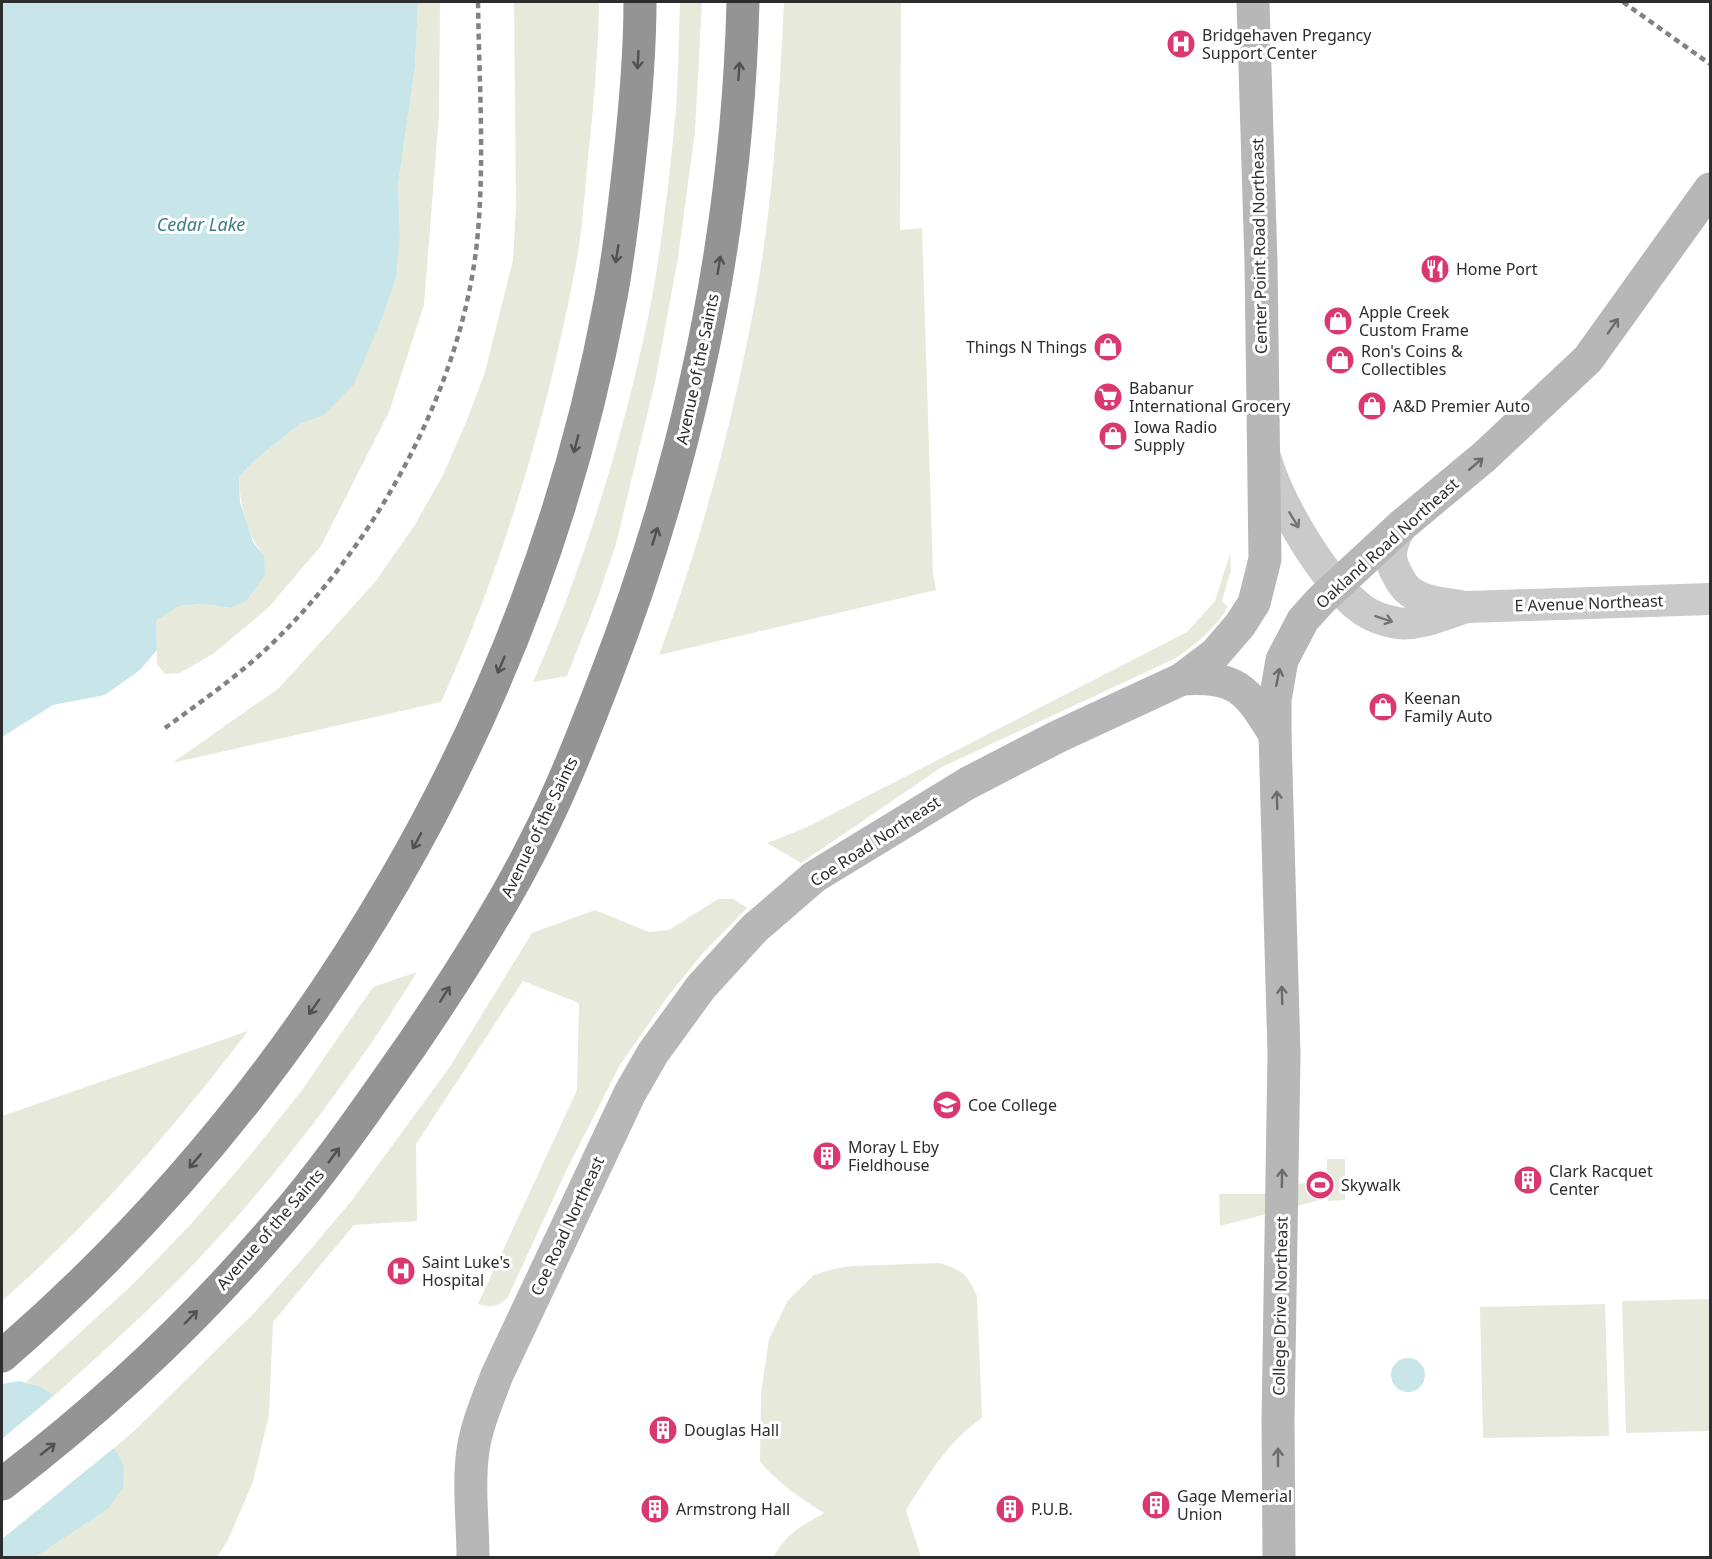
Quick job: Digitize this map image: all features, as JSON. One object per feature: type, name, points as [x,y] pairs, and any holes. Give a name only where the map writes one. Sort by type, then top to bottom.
[{"type":"highway","points":[[2,1356],[38,1324],[159,1203],[230,1120],[286,1047],[329,985],[398,876],[476,724],[522,611],[548,539],[593,380],[610,302],[621,228],[636,99],[640,2]]},
{"type":"highway","name":"Avenue of the Saints","points":[[2,1484],[54,1445],[111,1394],[165,1343],[277,1226],[324,1167],[435,1010],[500,907],[536,839],[596,701],[638,592],[672,479],[692,402],[715,291],[726,213],[736,120],[743,2]]},
{"type":"main road","name":"Center Point Road Northeast","points":[[1253,2],[1262,263],[1264,491]]},
{"type":"main road","name":"Oakland Road Northeast","points":[[1284,1054],[1275,735],[1275,700],[1282,660],[1303,621],[1337,586],[1401,526],[1485,456],[1588,359],[1710,189]]},
{"type":"main road","name":"Coe Road Northeast","points":[[473,1557],[471,1478],[474,1448],[483,1412],[497,1375],[630,1093],[653,1053],[701,987],[755,928],[823,871],[968,783],[1057,737],[1182,679],[1200,667],[1240,626],[1254,603],[1265,559],[1264,491]]},
{"type":"main road","points":[[1182,679],[1207,677],[1231,683],[1254,703],[1275,735]]},
{"type":"main road","name":"College Drive Northeast","points":[[1279,1557],[1278,1420],[1284,1054]]},
{"type":"street","points":[[1262,447],[1268,467],[1285,504],[1325,571],[1337,586],[1365,611],[1382,619],[1400,623],[1415,622],[1468,607]]},
{"type":"street","points":[[1401,526],[1394,539],[1390,557],[1393,568],[1407,590],[1417,596],[1441,603],[1468,607]]},
{"type":"street","name":"E Avenue Northeast","points":[[1468,607],[1710,599]]},
{"type":"shaded area","points":[[418,2],[440,2],[439,114],[424,305],[389,412],[321,546],[268,608],[213,654],[180,673],[165,674],[157,664],[156,621],[179,606],[203,604],[230,608],[264,556],[245,519],[239,477],[254,461],[300,424],[323,416],[400,236],[398,185],[415,68]]},
{"type":"shaded area","points":[[514,2],[599,2],[595,86],[583,217],[565,320],[522,487],[485,596],[441,702],[172,763],[279,688],[375,582],[414,526],[443,475],[485,372],[513,260],[516,206]]},
{"type":"shaded area","points":[[680,2],[702,2],[695,131],[678,258],[655,382],[616,544],[567,676],[533,682],[567,599],[596,514],[622,428],[649,315],[658,262],[677,97]]},
{"type":"shaded area","points":[[784,2],[901,2],[900,230],[922,228],[933,573],[936,590],[659,655],[674,615],[712,491],[751,322],[769,203],[777,122]]},
{"type":"shaded area","points":[[1230,554],[1231,570],[1222,601],[1228,607],[1204,636],[1174,659],[942,767],[801,863],[767,843],[805,828],[1187,632],[1215,601]]},
{"type":"shaded area","points":[[718,899],[733,899],[747,908],[703,953],[668,996],[620,1065],[567,1169],[505,1300],[494,1306],[478,1304],[577,1090],[579,1003],[523,981],[416,1144],[417,1221],[354,1225],[273,1322],[269,1415],[253,1482],[228,1540],[217,1557],[2,1557],[2,1539],[76,1481],[134,1431],[257,1310],[304,1257],[353,1199],[449,1068],[532,933],[595,910],[649,932],[669,930]]},
{"type":"shaded area","points":[[417,972],[366,1050],[311,1126],[253,1199],[190,1268],[124,1333],[55,1395],[40,1386],[26,1382],[133,1284],[191,1224],[302,1090],[373,987]]},
{"type":"shaded area","points":[[248,1031],[132,1172],[69,1238],[2,1301],[2,1116]]},
{"type":"shaded area","name":"Skywalk","points":[[1327,1159],[1345,1159],[1345,1200],[1328,1201],[1328,1198],[1220,1226],[1219,1194],[1262,1194],[1327,1177]]},
{"type":"shaded area","points":[[939,1263],[963,1274],[977,1296],[982,1418],[949,1448],[906,1510],[921,1557],[773,1557],[790,1535],[824,1513],[790,1490],[760,1462],[761,1393],[769,1339],[788,1300],[814,1275],[833,1269],[852,1266]]},
{"type":"shaded area","points":[[1710,1299],[1710,1431],[1626,1433],[1622,1301]]},
{"type":"shaded area","points":[[1605,1304],[1609,1436],[1483,1438],[1480,1307]]},
{"type":"water","name":"Cedar Lake","points":[[2,2],[418,2],[415,68],[398,185],[400,236],[396,278],[382,318],[354,384],[323,416],[300,424],[254,461],[239,477],[240,502],[253,542],[264,556],[265,575],[246,601],[230,608],[203,604],[179,606],[156,621],[157,650],[140,670],[105,695],[53,705],[2,737]]},
{"type":"water","points":[[1408,1358],[1420,1363],[1425,1375],[1420,1387],[1408,1392],[1396,1387],[1391,1375],[1396,1363]]},
{"type":"water","points":[[19,1381],[40,1386],[56,1396],[117,1452],[124,1467],[123,1487],[109,1508],[35,1557],[2,1558],[2,1384]]},
{"type":"pier","points":[[57,1393],[115,1447],[2,1539],[2,1439]]},
{"type":"railway","points":[[165,728],[215,692],[262,653],[302,612],[340,567],[374,518],[405,466],[431,411],[452,355],[468,299],[477,242],[481,152],[478,2]]},
{"type":"railway","points":[[1623,2],[1710,64]]},
{"type":"place","name":"Bridgehaven Pregancy Support Center","points":[[1181,44]]},
{"type":"place","name":"Home Port","points":[[1435,269]]},
{"type":"place","name":"Apple Creek Custom Frame","points":[[1338,321]]},
{"type":"place","name":"Things N Things","points":[[1108,347]]},
{"type":"place","name":"Ron's Coins & Collectibles","points":[[1340,360]]},
{"type":"place","name":"Babanur International Grocery","points":[[1108,397]]},
{"type":"place","name":"A&D Premier Auto","points":[[1372,406]]},
{"type":"place","name":"Iowa Radio Supply","points":[[1113,436]]},
{"type":"place","name":"Keenan Family Auto","points":[[1383,707]]},
{"type":"place","name":"Coe College","points":[[947,1105]]},
{"type":"place","name":"Moray L Eby Fieldhouse","points":[[827,1156]]},
{"type":"place","name":"Clark Racquet Center","points":[[1528,1180]]},
{"type":"place","name":"Skywalk","points":[[1320,1185]]},
{"type":"place","name":"Saint Luke's Hospital","points":[[401,1271]]},
{"type":"place","name":"Douglas Hall","points":[[663,1430]]},
{"type":"place","name":"Gage Memerial Union","points":[[1156,1505]]},
{"type":"place","name":"Armstrong Hall","points":[[655,1509]]},
{"type":"place","name":"P.U.B.","points":[[1010,1509]]}]
